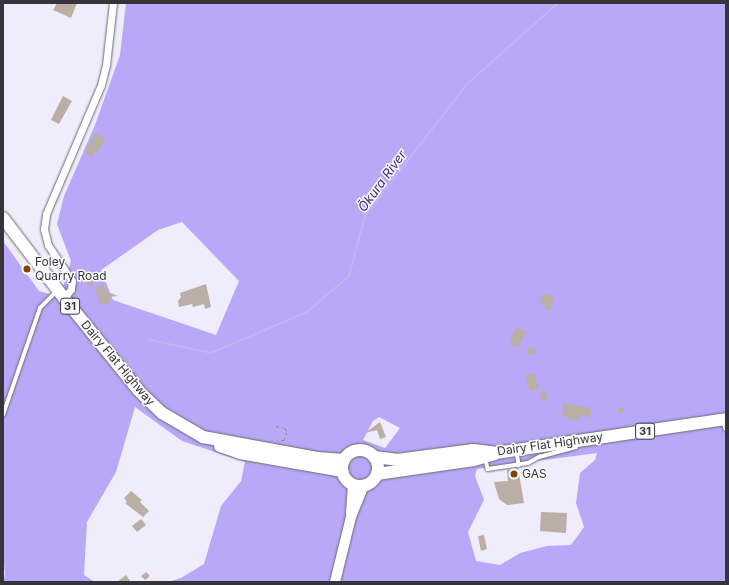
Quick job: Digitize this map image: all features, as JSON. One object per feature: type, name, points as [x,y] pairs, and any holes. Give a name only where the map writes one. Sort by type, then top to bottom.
[{"type":"main road","name":"Dairy Flat Highway","points":[[3,218],[61,294],[150,402],[188,430],[240,453],[342,461],[359,450],[397,460],[473,450],[490,456],[590,439],[725,422]]},
{"type":"main road","points":[[375,453],[379,478]]},
{"type":"main road","points":[[335,582],[351,517],[362,488],[379,478],[490,456]]},
{"type":"main road","points":[[342,461],[362,488]]},
{"type":"street","points":[[61,294],[71,289],[72,281],[48,245],[44,229],[46,214],[101,85],[106,65],[113,3]]},
{"type":"lane","points":[[3,414],[40,308],[61,294]]},
{"type":"lane","points":[[490,456],[488,469],[518,465],[584,444],[590,439]]},
{"type":"lane","points":[[516,451],[518,465]]},
{"type":"path","points":[[271,440],[284,440],[286,436],[285,428],[276,426]]},
{"type":"path","points":[[342,461],[357,444],[375,453]]},
{"type":"path","points":[[362,488],[379,478]]},
{"type":"shaded area","points":[[126,3],[726,3],[726,582],[168,582],[181,578],[204,564],[221,506],[241,481],[245,462],[182,441],[135,407],[116,472],[87,522],[84,575],[95,582],[3,582],[5,574],[3,552],[3,241],[39,291],[53,295],[63,287],[71,261],[57,224],[64,196],[95,125],[120,55]],"holes":[[[182,222],[239,281],[216,335],[113,300],[101,270],[158,230]],[[379,417],[400,428],[385,448],[363,440],[373,421]],[[597,453],[595,460],[580,473],[576,503],[584,527],[571,545],[547,546],[520,553],[500,565],[476,561],[468,532],[484,500],[475,476],[477,469]]]},
{"type":"building","points":[[57,3],[77,3],[71,18],[53,10]]},
{"type":"building","points":[[63,96],[72,101],[59,124],[51,120]]},
{"type":"building","points":[[95,133],[105,138],[98,153],[95,151],[92,157],[85,153]]},
{"type":"building","points":[[89,275],[96,278],[92,286],[85,283]]},
{"type":"building","points":[[103,284],[105,291],[118,296],[108,297],[111,302],[104,306],[102,303],[100,304],[95,288]]},
{"type":"building","points":[[206,284],[211,307],[205,309],[204,304],[193,307],[192,304],[179,307],[178,301],[181,297],[180,293]]},
{"type":"building","points":[[545,294],[554,297],[550,311],[544,309],[545,305],[539,301],[541,296]]},
{"type":"building","points":[[516,327],[526,332],[518,348],[510,344],[513,340],[510,339]]},
{"type":"building","points":[[535,348],[535,355],[528,355],[528,349]]},
{"type":"building","points":[[534,373],[539,388],[530,391],[525,376]]},
{"type":"building","points":[[546,391],[548,400],[542,402],[540,393]]},
{"type":"building","points":[[563,403],[591,408],[590,417],[580,416],[580,421],[568,420],[568,416],[562,416]]},
{"type":"building","points":[[618,407],[624,408],[623,413],[618,412]]},
{"type":"building","points":[[380,422],[386,437],[380,439],[377,430],[365,433]]},
{"type":"building","points":[[518,468],[524,503],[507,505],[499,499],[494,482],[508,481],[507,470]]},
{"type":"building","points":[[131,491],[142,500],[140,502],[149,511],[143,517],[125,503],[127,502],[124,498]]},
{"type":"building","points":[[541,512],[567,513],[566,533],[540,531]]},
{"type":"building","points":[[141,519],[146,525],[137,532],[132,526]]},
{"type":"building","points":[[484,535],[487,549],[481,551],[478,536]]},
{"type":"building","points":[[146,572],[150,576],[145,580],[141,576]]},
{"type":"building","points":[[126,575],[131,582],[117,582]]},
{"type":"waterway","name":"Ōkura River","points":[[150,340],[211,353],[307,312],[349,276],[365,216],[467,84],[558,3]]},
{"type":"place","name":"Foley Quarry Road","points":[[27,269]]},
{"type":"place","name":"GAS","points":[[514,474]]}]
